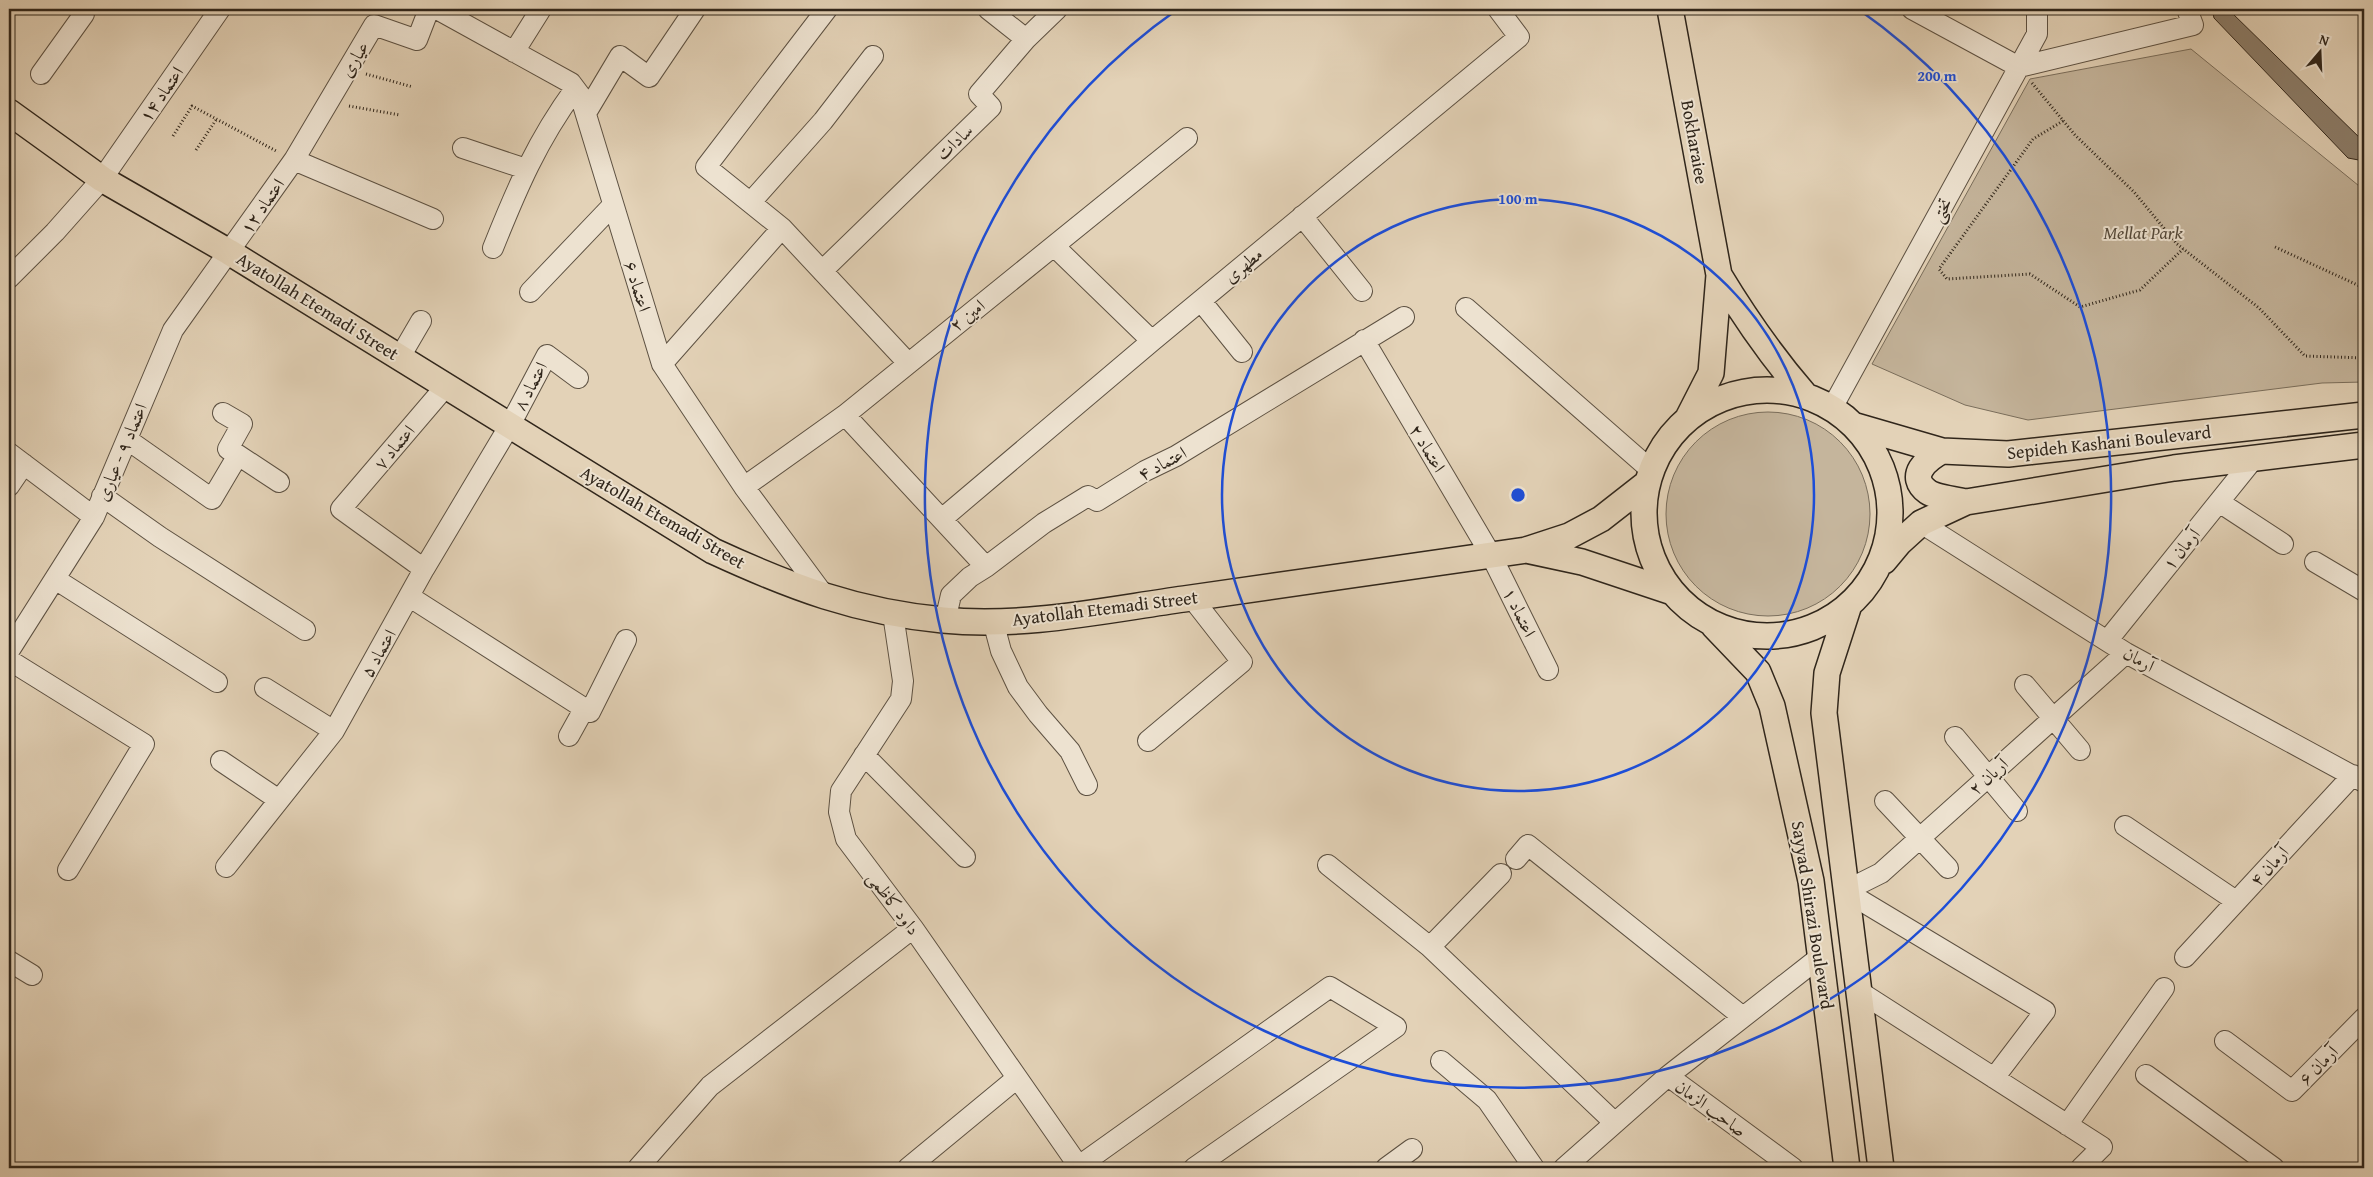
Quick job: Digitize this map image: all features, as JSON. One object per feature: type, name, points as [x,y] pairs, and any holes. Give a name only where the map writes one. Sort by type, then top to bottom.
[{"type":"main road","name":"Bokharaiee","points":[[1670,9],[1719,275],[1710,373],[1688,418]]},
{"type":"main road","name":"Ayatollah Etemadi Street","points":[[9,112],[102,179],[229,252],[713,550],[769,577],[826,598],[893,614],[945,621],[1041,620],[1526,550]]},
{"type":"main road","name":"Bokharaiee","points":[[1719,275],[1745,320],[1773,358],[1805,395]]},
{"type":"main road","points":[[1774,390],[1805,395],[1832,408],[1856,426],[1878,456],[1890,492],[1891,529],[1880,565],[1866,588],[1848,608],[1824,624],[1797,634],[1759,636],[1740,634],[1713,624],[1691,610],[1672,592],[1652,559],[1644,521],[1649,476],[1666,441],[1688,418],[1714,401],[1743,392],[1774,390]]},
{"type":"main road","name":"Sepideh Kashani Boulevard","points":[[1856,426],[1942,451],[2008,454],[2364,415]]},
{"type":"main road","name":"Sepideh Kashani Boulevard","points":[[1880,565],[1898,543],[1921,523],[1966,502],[2174,468],[2364,445]]},
{"type":"main road","points":[[1942,451],[1926,459],[1920,469],[1920,481],[1928,492],[1966,502]]},
{"type":"main road","points":[[1526,550],[1569,536],[1601,519],[1649,476]]},
{"type":"main road","points":[[1526,550],[1582,562],[1672,592]]},
{"type":"main road","name":"Sayyad Shirazi Boulevard","points":[[1848,608],[1827,673],[1824,714],[1845,891],[1882,1168]]},
{"type":"main road","name":"Sayyad Shirazi Boulevard","points":[[1713,624],[1758,672],[1772,706],[1811,881],[1820,957],[1834,1045],[1847,1168]]},
{"type":"street","name":"اعتماد ۱۴","points":[[9,278],[55,232],[102,179],[220,9]]},
{"type":"street","name":"عیاری","points":[[294,160],[374,25],[417,40],[429,9]]},
{"type":"street","points":[[437,9],[571,83],[575,88],[556,115],[526,169],[493,248]]},
{"type":"street","points":[[514,52],[541,9]]},
{"type":"street","points":[[586,113],[620,56],[649,77],[695,9]]},
{"type":"street","points":[[827,9],[706,168],[782,228],[908,363]]},
{"type":"street","points":[[988,9],[1026,38]]},
{"type":"street","name":"سادات","points":[[822,271],[991,107],[979,94],[1026,38],[1056,9]]},
{"type":"street","name":"مطهری","points":[[943,518],[1201,300],[1519,37],[1498,9]]},
{"type":"street","points":[[1912,9],[2019,66],[2193,25],[2186,9]]},
{"type":"street","name":"تختی","points":[[1832,408],[2037,34],[2036,9]]},
{"type":"street","points":[[41,74],[81,12]]},
{"type":"street","points":[[751,202],[823,121],[873,56]]},
{"type":"street","name":"اعتماد ۶","points":[[575,88],[580,95],[586,113],[662,364],[744,487],[826,598]]},
{"type":"street","name":"امین ۲","points":[[744,487],[845,414],[1187,138]]},
{"type":"street","points":[[463,148],[526,169]]},
{"type":"street","points":[[294,160],[433,219]]},
{"type":"street","name":"اعتماد ۱۲","points":[[229,252],[294,160]]},
{"type":"street","points":[[530,292],[613,205]]},
{"type":"street","points":[[1302,216],[1362,291]]},
{"type":"street","points":[[662,364],[782,228]]},
{"type":"street","points":[[1054,246],[1152,341]]},
{"type":"street","name":"اعتماد ۹ - عیاری","points":[[9,651],[94,517],[173,330],[229,252]]},
{"type":"street","points":[[1201,300],[1242,352]]},
{"type":"street","points":[[1466,308],[1649,476]]},
{"type":"street","name":"اعتماد ۴","points":[[945,621],[951,595],[970,577],[1044,523],[1088,496],[1097,501],[1145,471],[1184,452],[1404,317]]},
{"type":"street","points":[[400,357],[421,321]]},
{"type":"street","name":"اعتماد ۲","points":[[1364,340],[1491,555]]},
{"type":"street","name":"اعتماد ۸","points":[[510,425],[547,355],[578,378]]},
{"type":"street","name":"اعتماد ۷","points":[[424,569],[341,509],[446,386]]},
{"type":"street","points":[[223,413],[242,424],[228,449],[279,482]]},
{"type":"street","points":[[845,414],[943,518],[986,567]]},
{"type":"street","name":"اعتماد ۵","points":[[226,867],[334,730],[424,569],[510,425]]},
{"type":"street","points":[[128,440],[212,499],[238,455]]},
{"type":"street","name":"آرمان ۱","points":[[2107,641],[2255,457]]},
{"type":"street","points":[[9,486],[16,458],[94,517]]},
{"type":"street","points":[[102,496],[160,538],[306,630]]},
{"type":"street","points":[[2219,502],[2284,544]]},
{"type":"street","name":"آرمان","points":[[1921,523],[2126,653],[2358,778]]},
{"type":"street","name":"اعتماد ۱","points":[[1491,555],[1548,670]]},
{"type":"street","points":[[2315,562],[2364,591]]},
{"type":"street","points":[[55,579],[217,682]]},
{"type":"street","points":[[410,596],[587,711]]},
{"type":"street","points":[[1148,741],[1242,662],[1192,598]]},
{"type":"street","name":"داود کاظمی","points":[[893,614],[903,681],[900,698],[841,791],[839,812],[846,838],[913,928],[1080,1167]]},
{"type":"street","points":[[993,621],[1001,651],[1018,687],[1038,714],[1070,751],[1088,785]]},
{"type":"street","points":[[569,736],[587,711],[626,640]]},
{"type":"street","name":"آریان ۲","points":[[1845,891],[1881,873],[2126,653]]},
{"type":"street","points":[[9,660],[144,744],[68,870]]},
{"type":"street","points":[[2025,686],[2080,750]]},
{"type":"street","points":[[265,688],[334,730]]},
{"type":"street","points":[[1955,737],[2017,811]]},
{"type":"street","points":[[864,755],[965,857]]},
{"type":"street","points":[[221,762],[279,800]]},
{"type":"street","name":"آرمان ۴","points":[[2185,957],[2236,901],[2358,778]]},
{"type":"street","points":[[1885,801],[1921,837],[1948,868]]},
{"type":"street","points":[[2125,826],[2236,901]]},
{"type":"street","points":[[1516,859],[1528,845],[1743,1017]]},
{"type":"street","points":[[1328,865],[1430,947],[1615,1124]]},
{"type":"street","points":[[1430,947],[1501,874]]},
{"type":"street","points":[[1845,891],[2045,1011],[1994,1078]]},
{"type":"street","points":[[638,1168],[710,1086],[913,928]]},
{"type":"street","points":[[1668,1076],[1820,957]]},
{"type":"street","points":[[9,961],[32,975]]},
{"type":"street","points":[[1080,1167],[1330,987],[1396,1027],[1194,1168]]},
{"type":"street","points":[[2067,1124],[2164,988]]},
{"type":"street","points":[[1860,992],[2102,1147],[2081,1168]]},
{"type":"street","name":"آرمان ۶","points":[[2225,1040],[2292,1091],[2364,1018]]},
{"type":"street","points":[[1442,1061],[1487,1100],[1534,1168]]},
{"type":"street","points":[[2146,1075],[2274,1168]]},
{"type":"street","name":"صاحب الزمان","points":[[1564,1168],[1668,1076],[1793,1168]]},
{"type":"street","points":[[908,1168],[1017,1078]]},
{"type":"street","points":[[1386,1168],[1412,1148]]},
{"type":"path","points":[[2019,66],[2075,136],[2134,192],[2183,249],[2259,308],[2305,356],[2364,358]]},
{"type":"path","points":[[348,69],[414,87]]},
{"type":"path","points":[[328,102],[400,115]]},
{"type":"path","points":[[173,136],[192,106],[294,160]]},
{"type":"path","points":[[196,150],[216,120]]},
{"type":"path","points":[[2063,121],[2033,139],[1940,269],[1947,279],[2030,274],[2080,307],[2140,290],[2183,249]]},
{"type":"path","points":[[2275,247],[2364,288]]},
{"type":"green space","name":"Mellat Park","points":[[2191,49],[2364,190],[2364,382],[2322,383],[2028,420],[1965,405],[1872,364],[2030,79]]},
{"type":"green space","points":[[1768,412],[1788,414],[1816,424],[1833,435],[1847,449],[1862,475],[1868,494],[1870,514],[1868,534],[1858,562],[1847,579],[1833,593],[1807,608],[1788,614],[1768,616],[1748,614],[1720,604],[1703,593],[1689,579],[1674,553],[1668,534],[1666,514],[1668,494],[1678,466],[1689,449],[1703,435],[1729,420],[1748,414]]},
{"type":"building","points":[[2212,9],[2231,9],[2231,12],[2364,142],[2364,161],[2348,158],[2214,18]]}]
